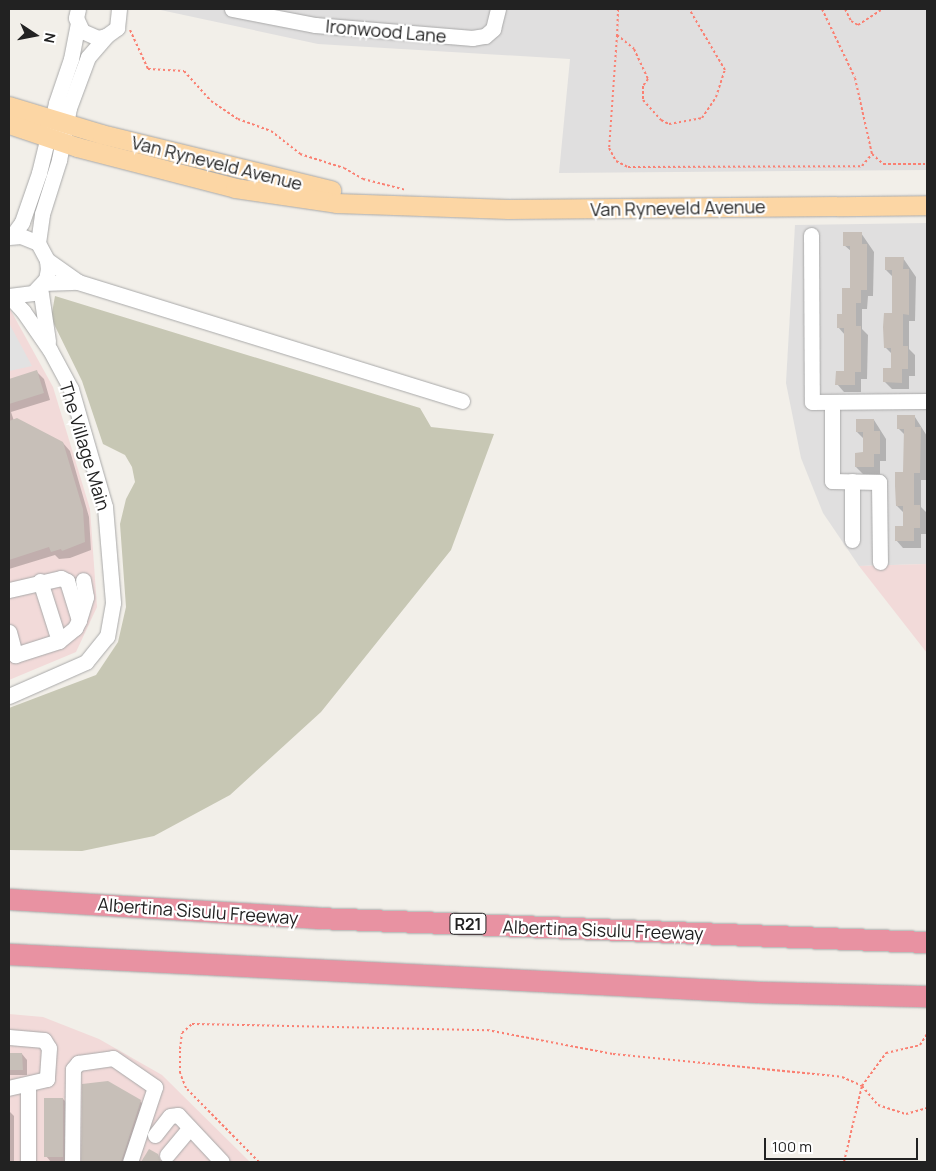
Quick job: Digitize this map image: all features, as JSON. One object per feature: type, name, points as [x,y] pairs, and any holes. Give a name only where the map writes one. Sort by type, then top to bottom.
[{"type":"highway","points":[[9,887],[181,910]]},
{"type":"highway","name":"Albertina Sisulu Freeway","points":[[9,899],[181,910],[653,932],[927,942]]},
{"type":"highway","points":[[9,954],[569,983],[927,996]]},
{"type":"highway","points":[[9,969],[471,986],[569,983]]},
{"type":"main road","name":"Van Ryneveld Avenue","points":[[9,106],[56,131]]},
{"type":"main road","name":"Van Ryneveld Avenue","points":[[9,124],[56,131],[311,187],[429,207],[508,209],[927,205]]},
{"type":"street","points":[[119,9],[117,28],[106,36],[88,57],[56,131],[30,203],[10,236],[30,238],[38,243],[47,260],[78,282],[462,401]]},
{"type":"street","name":"Ironwood Lane","points":[[232,9],[478,38],[492,29],[498,12]]},
{"type":"street","points":[[78,16],[89,36],[106,36]]},
{"type":"street","points":[[38,243],[56,131],[78,16]]},
{"type":"street","points":[[811,235],[812,402],[927,401]]},
{"type":"street","name":"The Village Main","points":[[47,260],[42,285],[43,320],[50,350]]},
{"type":"street","points":[[42,285],[78,282]]},
{"type":"street","name":"The Village Main","points":[[9,296],[24,296],[42,285]]},
{"type":"street","name":"The Village Main","points":[[9,296],[50,350],[70,389],[107,517],[112,614],[105,640],[86,662],[9,696]]},
{"type":"street","points":[[832,402],[832,481],[878,482],[880,562]]},
{"type":"street","points":[[852,482],[852,540]]},
{"type":"street","points":[[9,590],[54,577],[66,581],[79,620]]},
{"type":"street","points":[[9,632],[12,656],[59,640],[75,628],[79,620],[86,597],[83,580]]},
{"type":"street","points":[[40,581],[59,640]]},
{"type":"street","points":[[9,1037],[44,1040],[49,1045],[49,1076],[45,1081],[9,1088]]},
{"type":"street","points":[[72,1162],[75,1064],[113,1058],[156,1087],[130,1162]]},
{"type":"street","points":[[28,1084],[28,1162]]},
{"type":"street","points":[[155,1134],[173,1115],[178,1115],[222,1162]]},
{"type":"street","points":[[167,1155],[190,1128]]},
{"type":"path","points":[[618,9],[609,148],[616,161],[628,167],[862,166],[872,154]]},
{"type":"path","points":[[617,35],[634,49],[646,70],[648,79],[643,86],[643,100],[660,120],[669,124],[702,118],[716,97],[725,70],[689,9]]},
{"type":"path","points":[[822,9],[855,78],[872,154],[883,164],[927,164]]},
{"type":"path","points":[[845,9],[851,22],[858,25],[883,9]]},
{"type":"path","points":[[129,28],[148,69],[184,71],[211,101],[238,119],[271,131],[300,154],[344,168],[363,179],[407,190]]},
{"type":"path","points":[[259,1162],[186,1088],[180,1073],[180,1049],[182,1033],[192,1024],[487,1030],[613,1054],[842,1077],[862,1086],[878,1105],[906,1114],[927,1108]]},
{"type":"path","points":[[844,1162],[862,1086],[886,1053],[920,1045],[927,1034]]},
{"type":"shaded area","points":[[156,9],[927,9],[927,170],[559,173],[570,59],[318,44]]},
{"type":"shaded area","points":[[927,223],[927,564],[859,566],[823,513],[801,458],[786,383],[795,225]]},
{"type":"shaded area","points":[[55,296],[420,408],[431,427],[494,434],[451,550],[321,712],[230,795],[154,836],[82,851],[9,850],[9,708],[96,675],[118,642],[126,607],[120,524],[126,499],[135,482],[132,467],[125,455],[103,444],[82,381],[51,318]]},
{"type":"shaded area","points":[[10,309],[53,387],[90,509],[97,607],[76,652],[9,680]]},
{"type":"shaded area","points":[[9,323],[32,366],[9,371]]},
{"type":"shaded area","points":[[927,564],[927,653],[859,566]]},
{"type":"shaded area","points":[[9,1014],[43,1017],[99,1039],[162,1075],[250,1162],[9,1162]]},
{"type":"building","points":[[843,232],[862,232],[862,244],[867,244],[867,290],[861,290],[861,303],[856,303],[856,326],[861,326],[861,372],[855,372],[855,385],[835,385],[836,371],[844,371],[844,328],[837,328],[837,314],[842,314],[842,288],[850,288],[850,246],[843,246]]},
{"type":"building","points":[[885,257],[904,257],[903,269],[909,269],[909,315],[903,314],[903,346],[908,346],[908,369],[902,369],[902,383],[883,382],[883,368],[891,368],[891,348],[884,348],[884,313],[892,313],[892,270],[885,270]]},
{"type":"building","points":[[37,370],[44,393],[9,404],[9,379]]},
{"type":"building","points":[[897,415],[915,415],[915,427],[921,427],[920,473],[914,473],[914,505],[920,505],[920,528],[914,528],[914,541],[895,541],[895,526],[903,526],[903,506],[896,506],[895,472],[903,472],[904,429],[897,429]]},
{"type":"building","points":[[17,418],[63,442],[83,509],[85,542],[62,551],[61,549],[51,552],[49,547],[9,560],[9,421]]},
{"type":"building","points":[[856,419],[874,419],[874,431],[880,431],[880,454],[874,454],[874,467],[855,467],[855,453],[863,452],[863,432],[856,432]]},
{"type":"building","points":[[9,1053],[22,1053],[23,1070],[9,1070]]},
{"type":"building","points":[[108,1081],[141,1100],[121,1162],[81,1162],[82,1084]]},
{"type":"building","points":[[44,1098],[63,1098],[63,1157],[44,1157]]},
{"type":"building","points":[[149,1149],[158,1154],[161,1162],[141,1162]]}]
